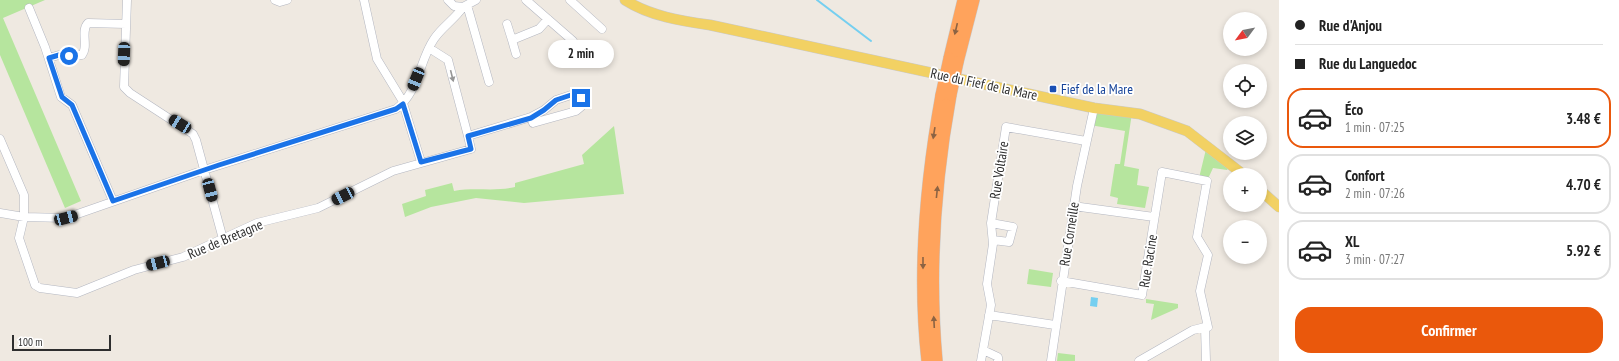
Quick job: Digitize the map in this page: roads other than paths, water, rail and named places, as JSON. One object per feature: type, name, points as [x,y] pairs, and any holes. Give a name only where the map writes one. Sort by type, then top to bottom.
[{"type":"highway","points":[[954,60],[962,0]]},
{"type":"highway","points":[[927,361],[923,305],[924,222],[929,173],[954,60],[974,0]]},
{"type":"highway","points":[[937,361],[933,321],[934,225],[946,95]]},
{"type":"main road","name":"Rue du Fief de la Mare","points":[[625,0],[659,15],[1094,108],[1140,114],[1187,131],[1235,168]]},
{"type":"main road","name":"Rue du Fief de la Mare","points":[[638,0],[650,6],[710,25]]},
{"type":"main road","points":[[1267,196],[1279,207]]},
{"type":"street","points":[[127,0],[124,87],[130,93],[193,134],[223,240]]},
{"type":"street","points":[[275,0],[280,2],[287,0]]},
{"type":"street","points":[[364,0],[377,59],[403,104],[421,162]]},
{"type":"street","points":[[0,212],[24,217],[66,218],[204,170],[396,109],[403,104],[412,90],[429,48],[438,34],[465,6],[476,0]]},
{"type":"street","points":[[526,0],[573,41]]},
{"type":"street","points":[[570,0],[602,29]]},
{"type":"street","points":[[454,18],[451,3],[465,6]]},
{"type":"street","points":[[465,6],[489,82]]},
{"type":"street","points":[[29,8],[49,58],[62,97],[72,105],[113,201]]},
{"type":"street","points":[[512,40],[539,29],[548,19]]},
{"type":"street","points":[[49,58],[59,55],[82,55],[85,50],[85,28],[88,23],[126,24]]},
{"type":"street","points":[[506,24],[516,54]]},
{"type":"street","points":[[429,48],[448,60],[468,136],[531,118],[556,100],[574,94],[581,98],[582,106],[576,111],[533,123],[531,118]]},
{"type":"street","name":"Rue Corneille","points":[[1051,361],[1073,206],[1094,108]]},
{"type":"street","name":"Rue Voltaire","points":[[981,361],[991,305],[987,284],[993,240],[991,223],[1006,127],[1086,141]]},
{"type":"street","name":"Rue de Bretagne","points":[[0,139],[24,195],[24,217],[19,238],[36,285],[40,288],[77,293],[134,270],[183,257],[223,240],[257,223],[318,208],[393,171],[471,149],[468,136]]},
{"type":"street","name":"Rue Racine","points":[[1062,282],[1142,295],[1162,172],[1203,180],[1197,237],[1208,256],[1200,291],[1208,327],[1205,328]]},
{"type":"street","name":"Rue Racine","points":[[1073,206],[1154,217]]},
{"type":"street","points":[[991,223],[1013,227],[1009,242],[993,240]]},
{"type":"street","points":[[989,315],[1056,325]]},
{"type":"street","points":[[1138,361],[1193,330],[1205,328],[1206,361]]},
{"type":"street","points":[[983,350],[998,357],[998,361]]},
{"type":"water","points":[[1091,297],[1098,298],[1097,307],[1090,306]]},
{"type":"waterway","points":[[817,0],[871,41]]},
{"type":"place","name":"Fief de la Mare","points":[[1053,89]]}]
